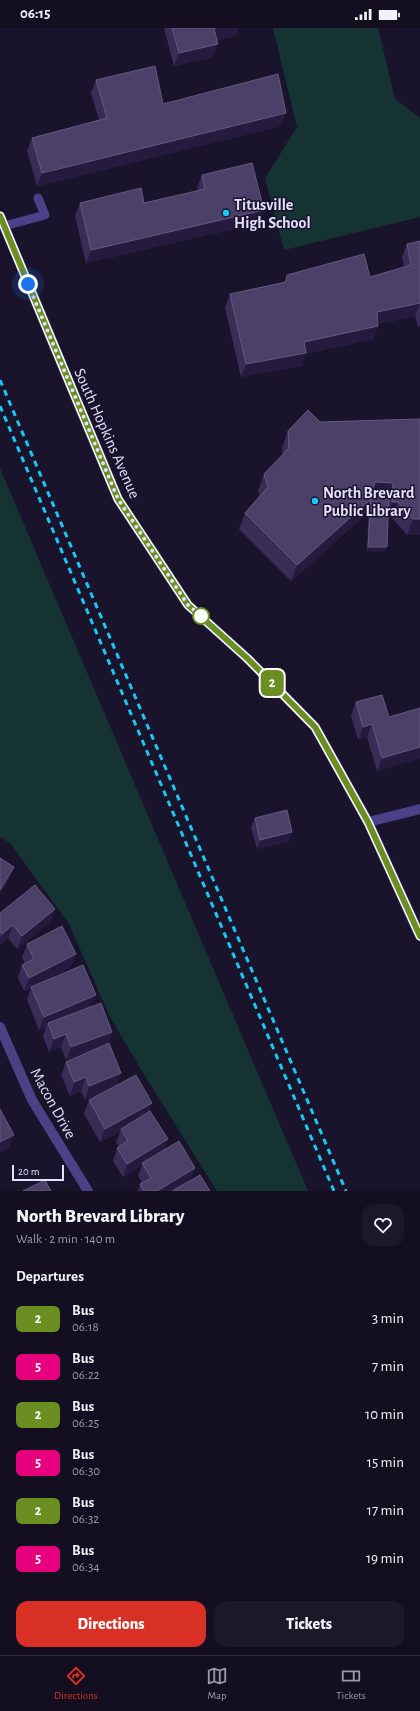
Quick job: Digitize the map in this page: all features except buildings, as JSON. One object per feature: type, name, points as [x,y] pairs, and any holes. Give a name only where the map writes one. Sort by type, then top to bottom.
[{"type":"street","name":"South Hopkins Avenue","points":[[0,216],[118,499],[188,605],[248,659],[315,727],[368,822],[420,936]]},
{"type":"street","points":[[368,822],[420,809]]},
{"type":"street","name":"Macon Drive","points":[[0,1027],[32,1100],[88,1191]]},
{"type":"lane","points":[[4,226],[45,215],[38,198]]},
{"type":"green space","points":[[273,28],[378,28],[395,99],[420,118],[420,217],[284,250],[265,178],[297,127]]},
{"type":"green space","points":[[0,468],[308,1191],[217,1191],[140,1068],[109,1015],[69,924],[10,843],[0,837]]},
{"type":"railway","points":[[0,380],[346,1191]]},
{"type":"railway","points":[[0,406],[334,1191]]},
{"type":"bus line","name":"2","points":[[0,216],[118,499],[188,605],[248,659],[315,727],[368,822],[420,936]]},
{"type":"place","name":"Titusville High School","points":[[226,213]]},
{"type":"place","name":"North Brevard Public Library","points":[[315,501]]},
{"type":"route","points":[[28,284],[118,499],[188,605],[201,616]]}]
